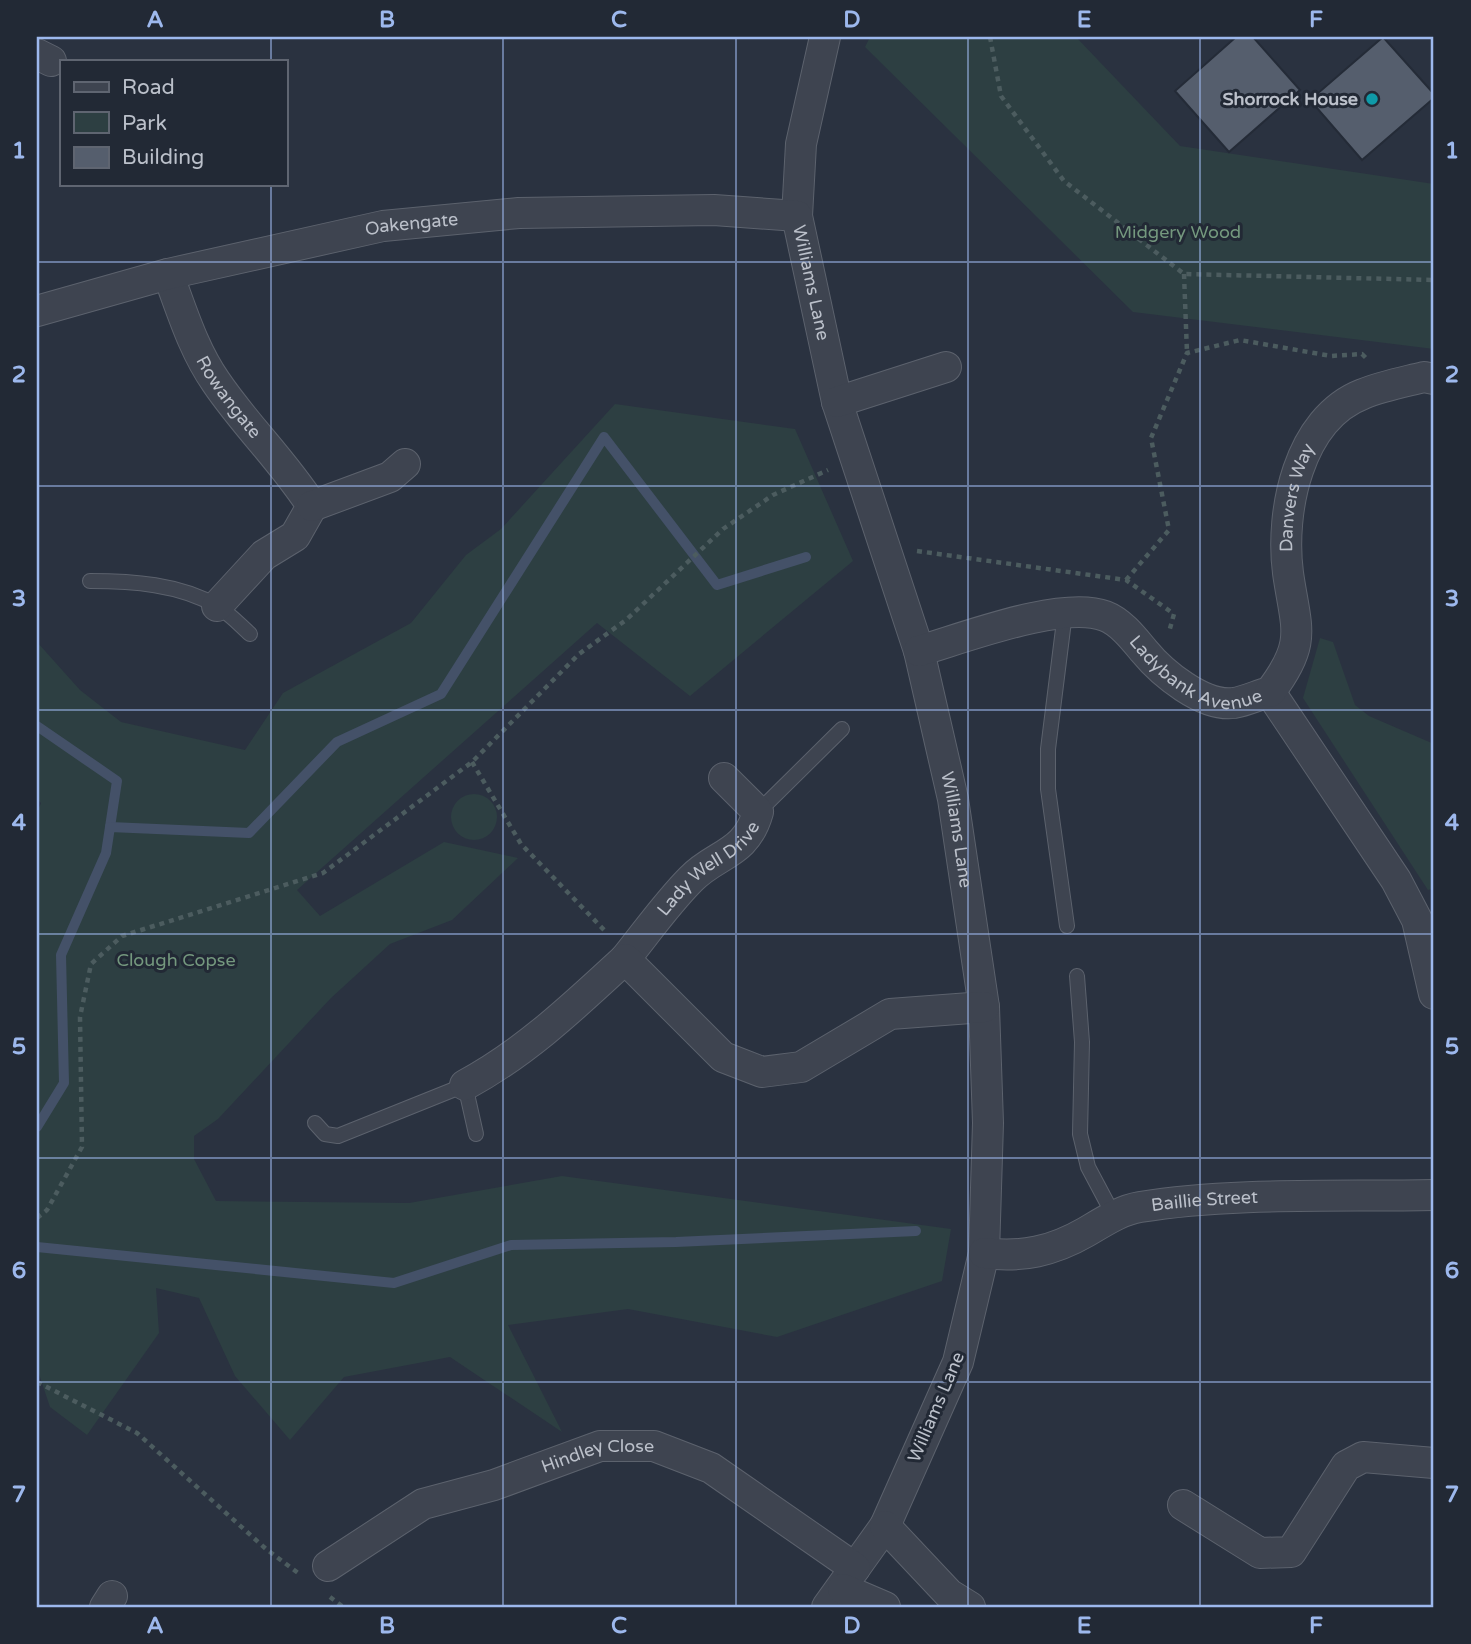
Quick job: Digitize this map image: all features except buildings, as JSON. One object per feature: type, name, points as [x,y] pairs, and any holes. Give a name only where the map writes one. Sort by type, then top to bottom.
[{"type":"street","name":"Williams Lane","points":[[825,37],[801,144],[797,216],[837,402],[919,651],[953,799],[984,1007],[988,1123],[984,1253],[958,1362],[885,1526],[842,1588]]},
{"type":"street","name":"Oakengate","points":[[37,311],[168,274],[383,226],[519,213],[714,210],[797,216]]},
{"type":"street","name":"Rowangate","points":[[168,274],[194,345],[216,383],[294,478],[312,506]]},
{"type":"street","points":[[837,402],[946,367]]},
{"type":"street","name":"Danvers Way","points":[[1269,692],[1289,667],[1299,627],[1288,572],[1285,521],[1296,471],[1323,422],[1361,394],[1424,377],[1434,379]]},
{"type":"street","points":[[217,606],[264,555],[295,536],[312,506],[390,477],[405,464]]},
{"type":"street","name":"Ladybank Avenue","points":[[919,651],[1044,615],[1080,610],[1107,616],[1130,635],[1160,670],[1195,694],[1231,703],[1269,692],[1396,880],[1425,916],[1434,994]]},
{"type":"street","name":"Lady Well Drive","points":[[465,1085],[503,1065],[552,1027],[625,959],[692,877],[733,852],[754,825],[758,812],[724,778]]},
{"type":"street","points":[[625,959],[723,1058],[762,1072],[801,1067],[890,1014],[984,1007]]},
{"type":"street","name":"Baillie Street","points":[[984,1253],[1012,1256],[1040,1252],[1070,1241],[1114,1216],[1136,1208],[1180,1201],[1434,1195]]},
{"type":"street","name":"Hindley Close","points":[[325,1578],[423,1504],[494,1485],[600,1446],[654,1446],[711,1468],[842,1588],[885,1607]]},
{"type":"street","points":[[1183,1505],[1260,1553],[1291,1552],[1346,1466],[1363,1457],[1434,1463]]},
{"type":"street","points":[[885,1526],[949,1594],[970,1607]]},
{"type":"lane","points":[[90,581],[129,581],[177,590],[217,606],[250,634]]},
{"type":"lane","points":[[1065,613],[1048,762],[1048,789],[1067,926]]},
{"type":"lane","points":[[758,812],[842,729]]},
{"type":"lane","points":[[1077,976],[1082,1042],[1081,1142],[1087,1167],[1114,1216]]},
{"type":"lane","points":[[315,1123],[325,1134],[338,1136],[465,1085],[476,1134]]},
{"type":"path","points":[[990,37],[1001,96],[1064,181],[1184,274],[1434,281]]},
{"type":"path","points":[[1126,580],[1170,530],[1151,438],[1187,353],[1184,274]]},
{"type":"path","points":[[1187,353],[1240,341],[1331,356],[1362,354],[1396,384]]},
{"type":"path","points":[[37,1218],[47,1210],[82,1147],[80,1017],[91,964],[122,936],[323,873],[472,762],[579,654],[625,620],[723,529],[773,495],[856,458]]},
{"type":"path","points":[[472,762],[522,844],[609,935],[625,959]]},
{"type":"path","points":[[37,1382],[137,1433],[266,1549],[299,1574]]},
{"type":"path","points":[[325,1578],[344,1607]]},
{"type":"green space","name":"Midgery Wood","points":[[870,37],[1076,37],[1180,146],[1434,184],[1434,349],[1133,312],[865,47]]},
{"type":"green space","name":"Clough Copse","points":[[615,404],[795,429],[853,561],[690,696],[597,623],[297,890],[320,916],[444,842],[518,858],[452,920],[390,944],[331,998],[218,1119],[194,1136],[194,1159],[216,1201],[409,1203],[562,1176],[951,1229],[942,1281],[777,1337],[628,1309],[508,1325],[562,1432],[450,1357],[344,1377],[290,1440],[235,1376],[199,1298],[156,1288],[159,1333],[87,1435],[50,1407],[37,1368],[37,813],[41,803],[37,799],[37,642],[80,690],[121,722],[245,750],[283,693],[411,623],[466,555],[501,529]]},
{"type":"green space","points":[[1320,638],[1333,642],[1355,705],[1369,716],[1434,744],[1434,888],[1428,890],[1303,698]]},
{"type":"green space","points":[[474,794],[491,800],[497,817],[491,834],[474,840],[457,834],[451,817],[457,800]]},
{"type":"waterway","points":[[37,1127],[64,1083],[61,955],[106,853],[110,827],[249,833],[337,742],[441,694],[604,437],[717,585],[806,557]]},
{"type":"waterway","points":[[37,726],[117,781],[110,827]]},
{"type":"waterway","points":[[37,1247],[394,1283],[511,1245],[676,1242],[916,1231]]},
{"type":"place","name":"Shorrock House","points":[[1372,99]]}]
